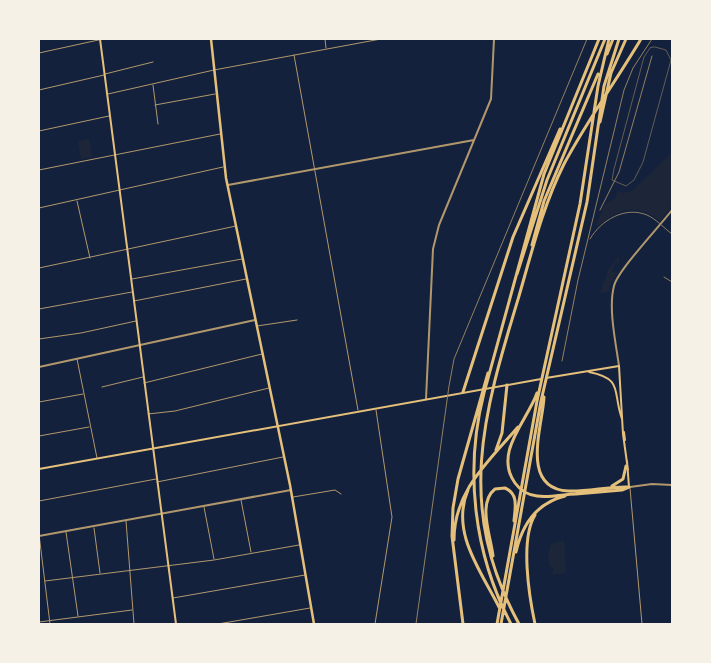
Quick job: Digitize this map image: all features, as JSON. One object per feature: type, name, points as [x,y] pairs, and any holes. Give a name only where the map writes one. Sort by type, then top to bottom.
[{"type":"highway","points":[[464,624],[452,536],[453,501],[544,174],[599,39]]},
{"type":"highway","points":[[512,287],[545,185],[606,39]]},
{"type":"highway","points":[[609,39],[598,86],[580,204],[548,350],[536,397],[522,422],[508,455],[509,472],[516,485],[530,495],[542,497],[622,490],[630,487]]},
{"type":"highway","points":[[532,253],[533,237],[542,207],[613,39]]},
{"type":"highway","points":[[497,624],[510,566],[544,386],[587,202],[606,78],[619,39]]},
{"type":"highway","points":[[597,130],[611,73],[626,39]]},
{"type":"highway","points":[[519,624],[498,578],[484,521],[480,462],[491,392],[532,253],[554,187],[584,129],[641,39]]},
{"type":"highway","points":[[463,392],[515,232],[558,132],[566,120]]},
{"type":"highway","points":[[501,624],[548,350]]},
{"type":"highway","points":[[492,456],[502,436],[507,385]]},
{"type":"highway","points":[[544,386],[536,456],[541,475],[553,486],[566,490],[630,487]]},
{"type":"highway","points":[[482,394],[477,428],[474,489],[481,542],[496,591],[509,623]]},
{"type":"highway","points":[[457,573],[454,539],[456,516],[465,492],[492,456],[522,422]]},
{"type":"highway","points":[[606,488],[621,482],[627,468]]},
{"type":"highway","points":[[479,473],[465,498],[462,528],[469,547],[494,598],[509,623]]},
{"type":"highway","points":[[494,566],[487,504],[491,492],[502,487],[512,492],[516,500],[510,566]]},
{"type":"highway","points":[[510,566],[524,529],[540,508],[555,499],[576,494]]},
{"type":"highway","points":[[535,624],[526,545],[529,527],[540,508]]},
{"type":"main road","points":[[101,39],[104,75],[176,624]]},
{"type":"main road","points":[[211,39],[224,166],[291,490],[314,624]]},
{"type":"main road","points":[[39,469],[463,392],[619,366],[630,487]]},
{"type":"main road","points":[[586,372],[603,375],[612,382],[623,423]]},
{"type":"street","points":[[39,53],[101,39]]},
{"type":"street","points":[[326,39],[326,48]]},
{"type":"street","points":[[107,94],[214,70],[381,39]]},
{"type":"street","points":[[426,399],[433,249],[439,225],[491,99],[494,39]]},
{"type":"street","points":[[294,55],[358,411]]},
{"type":"street","points":[[39,90],[153,62]]},
{"type":"street","points":[[153,84],[158,124]]},
{"type":"street","points":[[155,105],[216,94]]},
{"type":"street","points":[[39,130],[110,116]]},
{"type":"street","points":[[39,170],[220,134]]},
{"type":"street","points":[[228,185],[474,140]]},
{"type":"street","points":[[39,208],[224,166]]},
{"type":"street","points":[[76,200],[90,258]]},
{"type":"street","points":[[619,366],[613,302],[614,287],[622,272],[672,210]]},
{"type":"street","points":[[39,268],[236,226]]},
{"type":"street","points":[[131,279],[242,258]]},
{"type":"street","points":[[134,301],[246,278]]},
{"type":"street","points":[[39,309],[133,292]]},
{"type":"street","points":[[39,367],[255,320]]},
{"type":"street","points":[[257,326],[297,320]]},
{"type":"street","points":[[39,339],[81,333],[136,321]]},
{"type":"street","points":[[144,383],[262,354]]},
{"type":"street","points":[[76,359],[97,458]]},
{"type":"street","points":[[102,387],[144,377]]},
{"type":"street","points":[[148,414],[175,411],[270,388]]},
{"type":"street","points":[[39,402],[84,394]]},
{"type":"street","points":[[375,624],[392,517],[376,408]]},
{"type":"street","points":[[39,436],[90,427]]},
{"type":"street","points":[[39,501],[157,481],[284,456]]},
{"type":"street","points":[[642,624],[630,487],[653,484],[672,485]]},
{"type":"street","points":[[50,624],[39,535],[291,490]]},
{"type":"street","points":[[292,497],[335,490],[341,494]]},
{"type":"street","points":[[241,499],[251,553]]},
{"type":"street","points":[[204,506],[214,560]]},
{"type":"street","points":[[126,520],[134,624]]},
{"type":"street","points":[[94,526],[100,574]]},
{"type":"street","points":[[66,531],[78,616]]},
{"type":"street","points":[[45,581],[214,560],[300,545]]},
{"type":"street","points":[[172,598],[305,574]]},
{"type":"street","points":[[218,624],[311,608]]},
{"type":"street","points":[[39,622],[133,610]]},
{"type":"lane","points":[[655,47],[666,50],[671,60],[643,162],[634,180],[626,186],[612,180],[612,176],[644,57],[650,48],[655,47]]},
{"type":"shaded area","points":[[89,139],[92,157],[81,159],[78,141]]},
{"type":"shaded area","points":[[672,154],[672,205],[660,221],[649,214],[631,210],[618,213],[596,226],[604,205],[616,198],[617,191],[624,193],[632,191]]},
{"type":"shaded area","points":[[619,256],[619,263],[615,263],[612,272],[619,271],[610,285],[609,292],[600,293],[608,270]]},
{"type":"shaded area","points":[[564,540],[566,573],[552,575],[554,568],[550,566],[548,555],[551,544]]},
{"type":"railway","points":[[416,624],[454,359],[587,39]]},
{"type":"railway","points":[[562,361],[578,280],[624,90],[633,68],[652,39]]},
{"type":"railway","points":[[600,210],[619,172],[652,56]]},
{"type":"railway","points":[[590,239],[600,226],[607,221],[630,212],[647,215],[672,234]]},
{"type":"railway","points":[[664,277],[672,282]]}]
